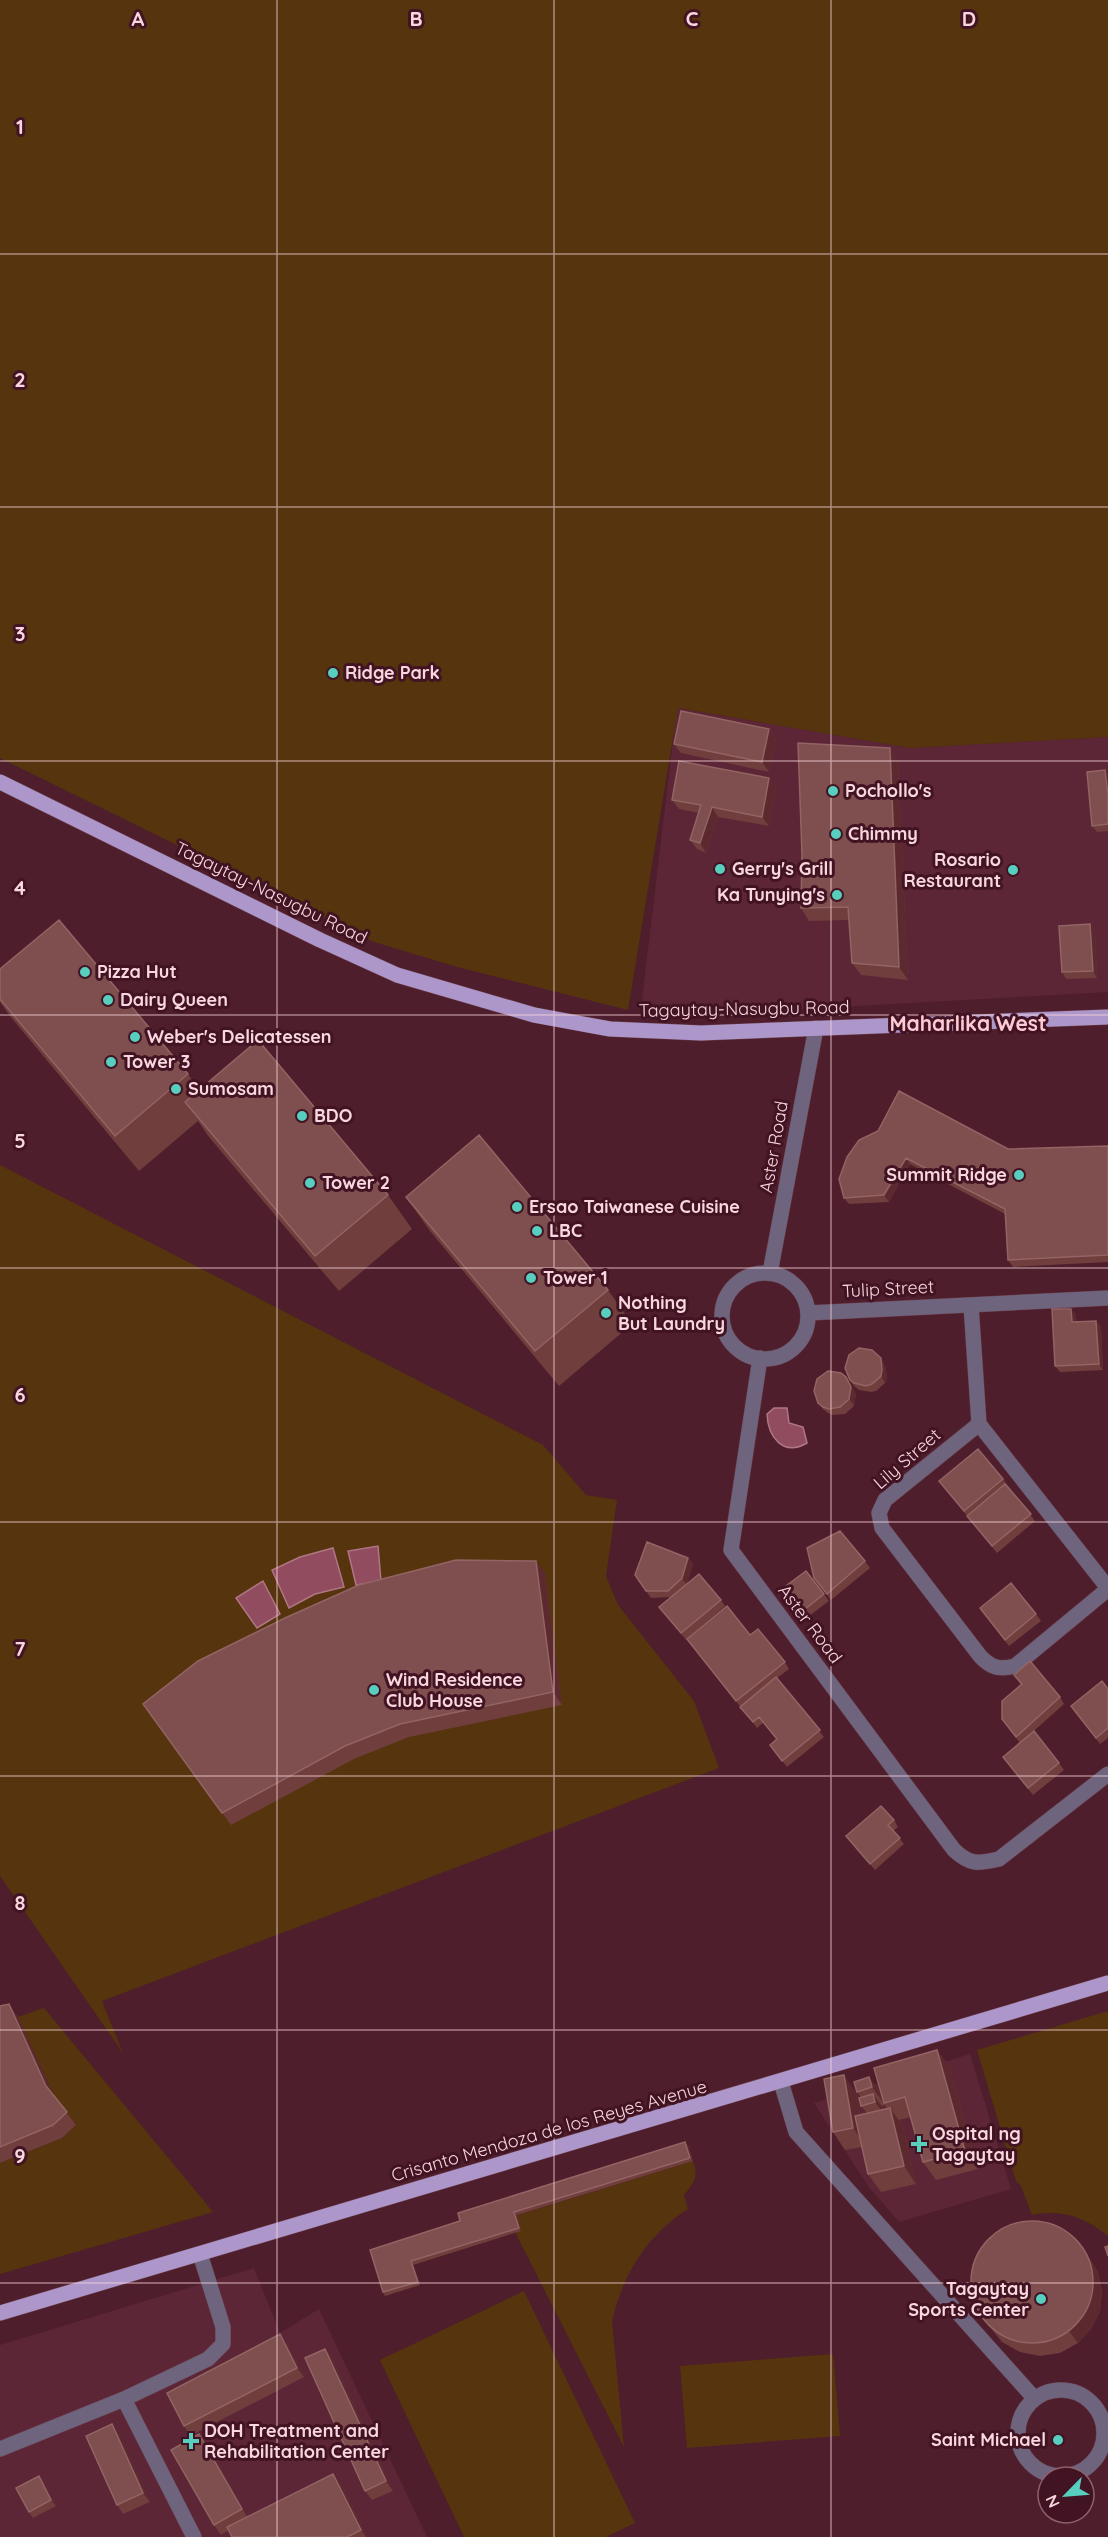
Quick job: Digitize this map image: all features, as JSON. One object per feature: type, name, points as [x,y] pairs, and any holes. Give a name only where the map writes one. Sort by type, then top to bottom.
[{"type":"main road","name":"Tagaytay-Nasugbu Road","points":[[0,782],[320,940],[397,975],[534,1015],[610,1029],[701,1033],[1108,1017]]},
{"type":"main road","name":"Crisanto Mendoza de los Reyes Avenue","points":[[0,2313],[1108,1983]]},
{"type":"street","name":"Aster Road","points":[[770,1273],[816,1028]]},
{"type":"street","points":[[770,1273],[784,1277],[796,1286],[804,1298],[808,1313],[805,1331],[795,1347],[785,1354],[760,1358],[746,1354],[734,1345],[726,1333],[722,1318],[724,1304],[731,1290],[741,1280],[755,1274],[770,1273]]},
{"type":"street","name":"Tulip Street","points":[[808,1313],[1108,1298]]},
{"type":"street","points":[[971,1305],[979,1424]]},
{"type":"street","name":"Aster Road","points":[[760,1358],[731,1550],[954,1850],[966,1861],[983,1863],[999,1859],[1108,1774]]},
{"type":"street","name":"Lily Street","points":[[979,1424],[1108,1588],[1015,1666],[1002,1669],[988,1665],[980,1656],[882,1528],[879,1513],[885,1500],[979,1424]]},
{"type":"street","points":[[781,2082],[796,2132],[1035,2399]]},
{"type":"street","points":[[0,2449],[124,2399],[208,2359],[223,2344],[223,2327],[200,2254]]},
{"type":"street","points":[[1053,2391],[1074,2392],[1091,2403],[1105,2419],[1103,2460],[1078,2474],[1064,2477],[1038,2470],[1028,2461],[1021,2449],[1018,2435],[1019,2421],[1025,2409],[1035,2399],[1053,2391]]},
{"type":"street","points":[[124,2399],[194,2537]]},
{"type":"shaded area","points":[[0,0],[1108,0],[1108,737],[910,748],[678,708],[628,1010],[457,967],[374,942],[0,758]]},
{"type":"shaded area","points":[[677,708],[910,748],[1108,737],[1108,992],[766,1011],[641,1008]]},
{"type":"shaded area","points":[[0,1165],[543,1445],[586,1495],[617,1500],[606,1576],[618,1605],[694,1701],[719,1768],[102,2001],[123,2053],[0,1876]]},
{"type":"shaded area","points":[[774,1408],[787,1408],[789,1423],[803,1427],[807,1443],[791,1448],[778,1442],[770,1430],[767,1414]]},
{"type":"shaded area","points":[[378,1546],[381,1581],[356,1585],[348,1551]]},
{"type":"shaded area","points":[[333,1548],[344,1587],[315,1594],[289,1608],[272,1570],[300,1557]]},
{"type":"shaded area","points":[[263,1581],[280,1614],[257,1628],[236,1598]]},
{"type":"shaded area","points":[[44,2008],[213,2212],[0,2274],[0,2163],[62,2138],[76,2125],[55,2098],[18,2017]]},
{"type":"shaded area","points":[[1108,2011],[1108,2236],[1082,2219],[1073,2216],[1054,2213],[1032,2215],[1021,2186],[1016,2181],[977,2050]]},
{"type":"shaded area","name":"Ospital ng Tagaytay","points":[[970,2054],[1011,2189],[899,2222],[868,2186],[814,2103]]},
{"type":"shaded area","points":[[693,2161],[696,2171],[694,2180],[684,2195],[688,2209],[649,2243],[630,2272],[616,2305],[612,2322],[624,2447],[508,2218]]},
{"type":"shaded area","name":"DOH Treatment and Rehabilitation Center","points":[[254,2268],[280,2333],[319,2309],[427,2537],[0,2537],[0,2345]]},
{"type":"shaded area","points":[[524,2291],[635,2523],[606,2537],[464,2537],[380,2360]]},
{"type":"shaded area","points":[[833,2354],[840,2436],[687,2448],[680,2366]]},
{"type":"building","points":[[681,711],[769,729],[762,762],[674,744]]},
{"type":"building","points":[[798,743],[890,748],[899,967],[852,963],[848,907],[801,908],[802,855]]},
{"type":"building","points":[[679,761],[769,778],[762,817],[712,807],[700,843],[690,840],[701,805],[672,800]]},
{"type":"building","points":[[1105,770],[1108,824],[1092,826],[1087,772]]},
{"type":"building","name":"Tower 3","points":[[59,920],[188,1074],[115,1136],[0,999],[0,969]]},
{"type":"building","points":[[1090,924],[1093,971],[1062,972],[1059,926]]},
{"type":"building","name":"Tower 2","points":[[258,1040],[388,1195],[315,1256],[185,1102]]},
{"type":"building","name":"Summit Ridge","points":[[899,1091],[1008,1149],[1108,1146],[1108,1255],[1008,1260],[1005,1209],[906,1158],[884,1195],[844,1198],[839,1179],[847,1157],[859,1140],[878,1131]]},
{"type":"building","name":"Tower 1","points":[[479,1135],[608,1290],[535,1351],[406,1197]]},
{"type":"building","points":[[1052,1309],[1071,1309],[1072,1322],[1096,1321],[1099,1364],[1055,1366]]},
{"type":"building","points":[[859,1348],[872,1350],[881,1358],[881,1376],[866,1386],[850,1380],[845,1368],[849,1355]]},
{"type":"building","points":[[828,1371],[841,1373],[851,1387],[849,1399],[840,1407],[829,1409],[818,1403],[814,1391],[817,1379]]},
{"type":"building","points":[[978,1449],[1003,1479],[964,1511],[939,1481]]},
{"type":"building","points":[[1005,1484],[1031,1514],[992,1546],[967,1516]]},
{"type":"building","points":[[840,1531],[865,1561],[827,1594],[814,1578],[807,1548]]},
{"type":"building","points":[[647,1542],[688,1558],[682,1578],[668,1591],[646,1591],[635,1575]]},
{"type":"building","name":"Wind Residence Club House","points":[[456,1560],[536,1561],[553,1692],[400,1724],[345,1746],[222,1813],[143,1704],[198,1661],[285,1618],[359,1585]]},
{"type":"building","points":[[806,1571],[824,1594],[804,1610],[786,1586]]},
{"type":"building","points":[[699,1574],[721,1600],[681,1633],[659,1607]]},
{"type":"building","points":[[1011,1583],[1036,1614],[1005,1640],[980,1608]]},
{"type":"building","points":[[727,1606],[750,1635],[758,1629],[785,1662],[736,1701],[687,1639]]},
{"type":"building","points":[[1030,1661],[1060,1697],[1016,1737],[1002,1719],[1002,1701],[1022,1684],[1014,1675]]},
{"type":"building","points":[[776,1677],[820,1730],[782,1761],[770,1745],[777,1739],[759,1717],[753,1722],[740,1707]]},
{"type":"building","points":[[1102,1681],[1108,1689],[1108,1728],[1096,1738],[1071,1706]]},
{"type":"building","points":[[1034,1731],[1059,1763],[1028,1788],[1003,1757]]},
{"type":"building","points":[[881,1806],[894,1820],[888,1825],[900,1838],[870,1864],[846,1836]]},
{"type":"building","points":[[9,2004],[46,2086],[67,2112],[53,2125],[0,2147],[0,2006]]},
{"type":"building","points":[[937,2050],[965,2151],[923,2162],[905,2097],[884,2103],[874,2068]]},
{"type":"building","points":[[844,2075],[853,2128],[833,2132],[824,2079]]},
{"type":"building","points":[[869,2077],[872,2087],[857,2092],[854,2082]]},
{"type":"building","points":[[873,2094],[875,2102],[861,2106],[859,2098]]},
{"type":"building","points":[[890,2108],[904,2166],[868,2174],[855,2116]]},
{"type":"building","points":[[685,2142],[690,2158],[514,2212],[519,2228],[411,2261],[418,2282],[383,2292],[370,2250],[460,2221],[458,2213]]},
{"type":"building","name":"Tagaytay Sports Center","points":[[1032,2221],[1055,2226],[1066,2231],[1075,2239],[1083,2248],[1088,2259],[1093,2282],[1088,2305],[1083,2316],[1075,2325],[1066,2333],[1055,2338],[1032,2343],[1009,2338],[998,2333],[989,2325],[981,2316],[976,2305],[971,2282],[976,2259],[981,2248],[989,2239],[998,2231],[1009,2226]]},
{"type":"building","points":[[280,2334],[297,2368],[184,2426],[167,2393]]},
{"type":"building","points":[[325,2349],[386,2481],[365,2491],[305,2358]]},
{"type":"building","points":[[112,2424],[143,2493],[117,2505],[86,2436]]},
{"type":"building","points":[[199,2434],[242,2509],[214,2525],[171,2450]]},
{"type":"building","points":[[333,2474],[361,2530],[347,2537],[232,2537],[227,2527]]},
{"type":"building","points":[[39,2476],[51,2500],[29,2512],[16,2488]]},
{"type":"place","name":"Ridge Park","points":[[333,673]]},
{"type":"place","name":"Pochollo's","points":[[833,791]]},
{"type":"place","name":"Chimmy","points":[[836,834]]},
{"type":"place","name":"Gerry's Grill","points":[[720,869]]},
{"type":"place","name":"Rosario Restaurant","points":[[1013,870]]},
{"type":"place","name":"Ka Tunying's","points":[[837,895]]},
{"type":"place","name":"Pizza Hut","points":[[85,972]]},
{"type":"place","name":"Dairy Queen","points":[[108,1000]]},
{"type":"place","name":"Weber's Delicatessen","points":[[135,1037]]},
{"type":"place","name":"Tower 3","points":[[111,1062]]},
{"type":"place","name":"Sumosam","points":[[176,1089]]},
{"type":"place","name":"BDO","points":[[302,1116]]},
{"type":"place","name":"Summit Ridge","points":[[1019,1175]]},
{"type":"place","name":"Tower 2","points":[[310,1183]]},
{"type":"place","name":"Ersao Taiwanese Cuisine","points":[[517,1207]]},
{"type":"place","name":"LBC","points":[[537,1231]]},
{"type":"place","name":"Tower 1","points":[[531,1278]]},
{"type":"place","name":"Nothing But Laundry","points":[[606,1313]]},
{"type":"place","name":"Wind Residence Club House","points":[[374,1690]]},
{"type":"place","name":"Ospital ng Tagaytay","points":[[919,2144]]},
{"type":"place","name":"Tagaytay Sports Center","points":[[1041,2299]]},
{"type":"place","name":"Saint Michael","points":[[1058,2440]]},
{"type":"place","name":"DOH Treatment and Rehabilitation Center","points":[[191,2441]]},
{"type":"district","name":"Maharlika West","points":[[968,1024]]}]
